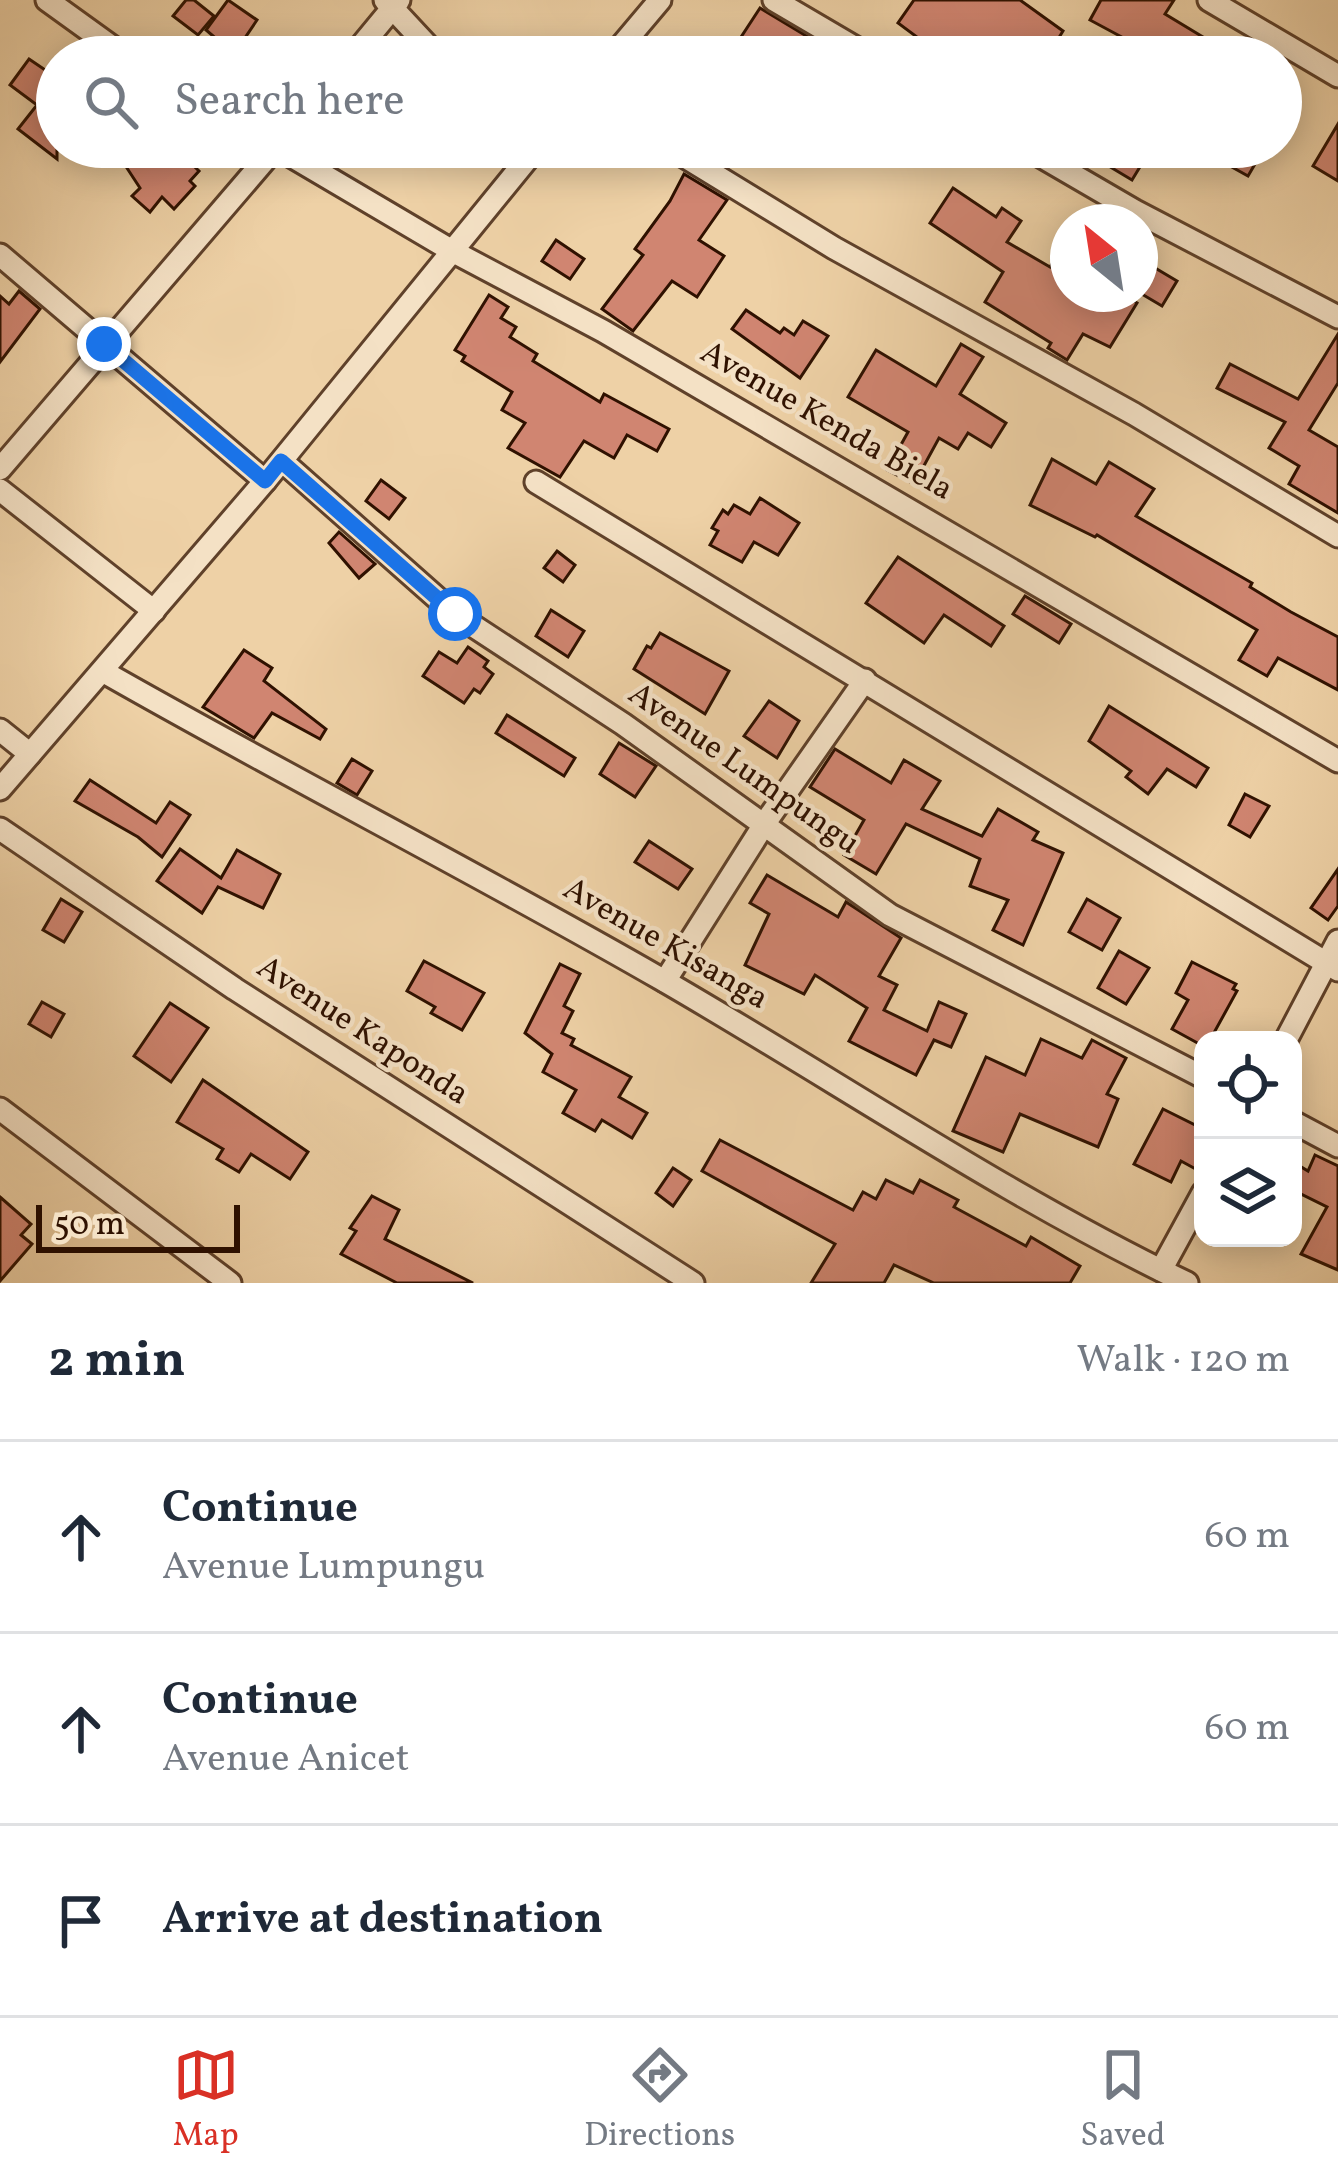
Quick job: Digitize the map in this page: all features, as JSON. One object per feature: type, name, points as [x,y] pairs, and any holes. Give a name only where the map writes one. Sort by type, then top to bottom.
[{"type":"street","points":[[47,0],[97,36]]},
{"type":"street","points":[[629,36],[659,0]]},
{"type":"street","points":[[774,0],[835,36]]},
{"type":"street","points":[[1209,0],[1270,36]]},
{"type":"street","points":[[368,36],[392,3],[420,36]]},
{"type":"street","points":[[1302,55],[1338,76]]},
{"type":"street","points":[[0,469],[258,168]]},
{"type":"street","name":"Avenue Kenda Biela","points":[[312,168],[454,252],[603,331],[1338,761]]},
{"type":"street","points":[[0,789],[265,481],[454,252],[517,168]]},
{"type":"street","points":[[703,168],[834,248],[1134,414],[1338,536]]},
{"type":"street","points":[[1061,168],[1338,317]]},
{"type":"street","points":[[0,255],[265,481]]},
{"type":"street","name":"Avenue Lumpungu","points":[[281,461],[455,614],[766,823],[890,915],[1194,1072]]},
{"type":"street","points":[[536,482],[1333,967]]},
{"type":"street","points":[[0,490],[154,611]]},
{"type":"street","name":"Avenue Kisanga","points":[[104,672],[665,981],[950,1155],[1187,1283]]},
{"type":"street","points":[[665,981],[865,680]]},
{"type":"street","points":[[0,730],[30,754]]},
{"type":"street","name":"Avenue Kaponda","points":[[0,829],[235,989],[693,1283]]},
{"type":"street","points":[[1292,1031],[1333,967],[1338,940]]},
{"type":"street","points":[[0,1109],[230,1283]]},
{"type":"street","points":[[1302,1127],[1338,1145]]},
{"type":"street","points":[[1161,1270],[1194,1210]]},
{"type":"building","points":[[186,0],[194,0],[214,16],[198,35],[173,16]]},
{"type":"building","points":[[228,0],[257,20],[246,36],[213,36],[206,30]]},
{"type":"building","points":[[914,0],[1020,0],[1063,31],[1060,36],[916,36],[898,23]]},
{"type":"building","points":[[1101,0],[1174,0],[1165,14],[1201,36],[1120,36],[1090,20]]},
{"type":"building","points":[[760,8],[806,36],[742,36]]},
{"type":"building","points":[[29,59],[36,64],[36,104],[10,85]]},
{"type":"building","points":[[36,106],[36,143],[18,129]]},
{"type":"building","points":[[1338,124],[1338,181],[1313,166]]},
{"type":"building","points":[[127,168],[199,171],[190,181],[195,186],[174,209],[162,197],[150,212],[132,196],[140,188]]},
{"type":"building","points":[[1112,168],[1139,168],[1132,180]]},
{"type":"building","points":[[684,174],[727,200],[699,240],[724,256],[697,297],[672,281],[633,331],[602,309],[643,255],[635,249]]},
{"type":"building","points":[[953,188],[996,217],[1002,208],[1021,221],[1007,242],[1050,267],[1050,312],[1131,312],[1110,347],[1083,334],[1067,360],[1048,348],[1051,343],[985,302],[1003,272],[930,223]]},
{"type":"building","points":[[556,240],[584,259],[570,279],[542,261]]},
{"type":"building","points":[[1158,270],[1177,281],[1162,306],[1158,304]]},
{"type":"building","points":[[19,291],[40,309],[0,362],[0,296],[9,304]]},
{"type":"building","points":[[489,295],[508,307],[501,318],[516,327],[510,337],[537,354],[533,361],[600,402],[604,394],[669,429],[657,451],[627,435],[614,458],[584,441],[560,477],[508,448],[525,423],[502,410],[512,392],[462,361],[465,356],[455,350]]},
{"type":"building","points":[[746,310],[780,333],[784,328],[794,335],[803,321],[828,336],[800,378],[732,329]]},
{"type":"building","points":[[1338,334],[1338,383],[1309,430],[1338,447],[1338,513],[1289,484],[1299,466],[1269,448],[1285,422],[1217,388],[1230,364],[1298,399]]},
{"type":"building","points":[[961,344],[983,357],[960,394],[1006,423],[991,447],[968,433],[958,449],[939,438],[914,484],[887,470],[908,432],[848,397],[876,350],[936,386]]},
{"type":"building","points":[[1052,459],[1096,484],[1109,462],[1154,489],[1136,516],[1338,637],[1338,690],[1278,658],[1267,676],[1239,660],[1257,630],[1097,535],[1030,505]]},
{"type":"building","points":[[381,480],[405,498],[389,519],[366,501]]},
{"type":"building","points":[[760,498],[799,523],[778,555],[754,542],[742,562],[710,545],[718,531],[712,528],[723,510],[728,514],[734,505],[750,514]]},
{"type":"building","points":[[339,532],[375,564],[359,578],[329,543]]},
{"type":"building","points":[[557,551],[575,565],[563,582],[544,568]]},
{"type":"building","points":[[898,557],[1004,626],[991,646],[944,615],[924,643],[866,603]]},
{"type":"building","points":[[1025,596],[1071,624],[1059,643],[1013,614]]},
{"type":"building","points":[[551,610],[584,631],[568,657],[536,636]]},
{"type":"building","points":[[660,633],[729,671],[705,714],[634,669]]},
{"type":"building","points":[[468,647],[488,661],[484,667],[493,674],[480,693],[474,689],[464,703],[423,676],[439,652],[457,663]]},
{"type":"building","points":[[244,650],[272,668],[264,681],[326,729],[320,739],[272,713],[254,738],[203,707]]},
{"type":"building","points":[[769,701],[799,721],[777,758],[744,736]]},
{"type":"building","points":[[1109,706],[1208,768],[1196,787],[1167,769],[1148,794],[1126,777],[1131,771],[1089,741]]},
{"type":"building","points":[[507,715],[575,758],[564,776],[496,733]]},
{"type":"building","points":[[619,743],[656,766],[635,797],[600,774]]},
{"type":"building","points":[[835,749],[891,783],[904,760],[940,781],[922,809],[982,836],[998,809],[1038,832],[1033,840],[1063,853],[1023,945],[993,930],[1008,900],[970,886],[980,859],[906,824],[876,874],[844,855],[864,820],[810,787]]},
{"type":"building","points":[[352,759],[372,771],[357,795],[337,783]]},
{"type":"building","points":[[90,780],[156,823],[170,802],[190,815],[162,857],[138,837],[75,801]]},
{"type":"building","points":[[1245,794],[1269,806],[1250,837],[1229,825]]},
{"type":"building","points":[[649,841],[692,869],[678,889],[635,862]]},
{"type":"building","points":[[180,849],[221,878],[237,850],[280,874],[263,908],[218,887],[202,913],[157,881]]},
{"type":"building","points":[[1338,869],[1338,906],[1328,920],[1311,908]]},
{"type":"building","points":[[767,875],[838,917],[846,902],[901,938],[879,976],[897,985],[884,1010],[927,1031],[939,1002],[966,1014],[951,1047],[934,1040],[916,1075],[849,1041],[867,1008],[815,975],[804,994],[745,965],[769,914],[750,903]]},
{"type":"building","points":[[61,899],[82,912],[64,942],[43,930]]},
{"type":"building","points":[[1087,899],[1120,918],[1102,950],[1069,932]]},
{"type":"building","points":[[1119,951],[1149,968],[1126,1004],[1098,988]]},
{"type":"building","points":[[424,961],[484,993],[462,1030],[431,1013],[435,1007],[407,991]]},
{"type":"building","points":[[1192,962],[1236,984],[1233,989],[1237,991],[1215,1031],[1194,1031],[1194,1041],[1172,1029],[1188,1000],[1176,993]]},
{"type":"building","points":[[560,964],[580,974],[564,1006],[573,1011],[562,1033],[574,1039],[571,1045],[631,1077],[619,1097],[647,1113],[632,1138],[602,1120],[595,1131],[563,1113],[576,1090],[543,1072],[552,1054],[525,1033]]},
{"type":"building","points":[[42,1002],[64,1014],[51,1037],[29,1024]]},
{"type":"building","points":[[170,1003],[208,1028],[171,1082],[134,1056]]},
{"type":"building","points":[[1041,1039],[1082,1058],[1092,1040],[1126,1058],[1107,1094],[1118,1099],[1098,1147],[1020,1114],[1003,1152],[953,1131],[986,1057],[1025,1075]]},
{"type":"building","points":[[203,1080],[308,1152],[290,1179],[251,1154],[239,1172],[217,1159],[223,1149],[177,1122]]},
{"type":"building","points":[[1163,1109],[1194,1124],[1194,1168],[1181,1161],[1171,1182],[1134,1164]]},
{"type":"building","points":[[720,1140],[853,1210],[863,1192],[876,1199],[886,1180],[913,1193],[920,1180],[958,1200],[954,1207],[1026,1246],[1031,1237],[1080,1266],[1070,1283],[934,1283],[894,1265],[884,1283],[811,1283],[835,1244],[702,1171]]},
{"type":"building","points":[[1315,1155],[1338,1166],[1338,1270],[1301,1254],[1327,1207],[1302,1194],[1302,1167],[1308,1171]]},
{"type":"building","points":[[673,1168],[691,1180],[673,1206],[656,1193]]},
{"type":"building","points":[[372,1196],[399,1210],[385,1239],[473,1283],[397,1283],[341,1254],[356,1231],[350,1228]]},
{"type":"building","points":[[0,1197],[31,1224],[21,1235],[32,1244],[0,1281]]},
{"type":"route","points":[[104,344],[265,481],[281,461],[455,614]]}]
